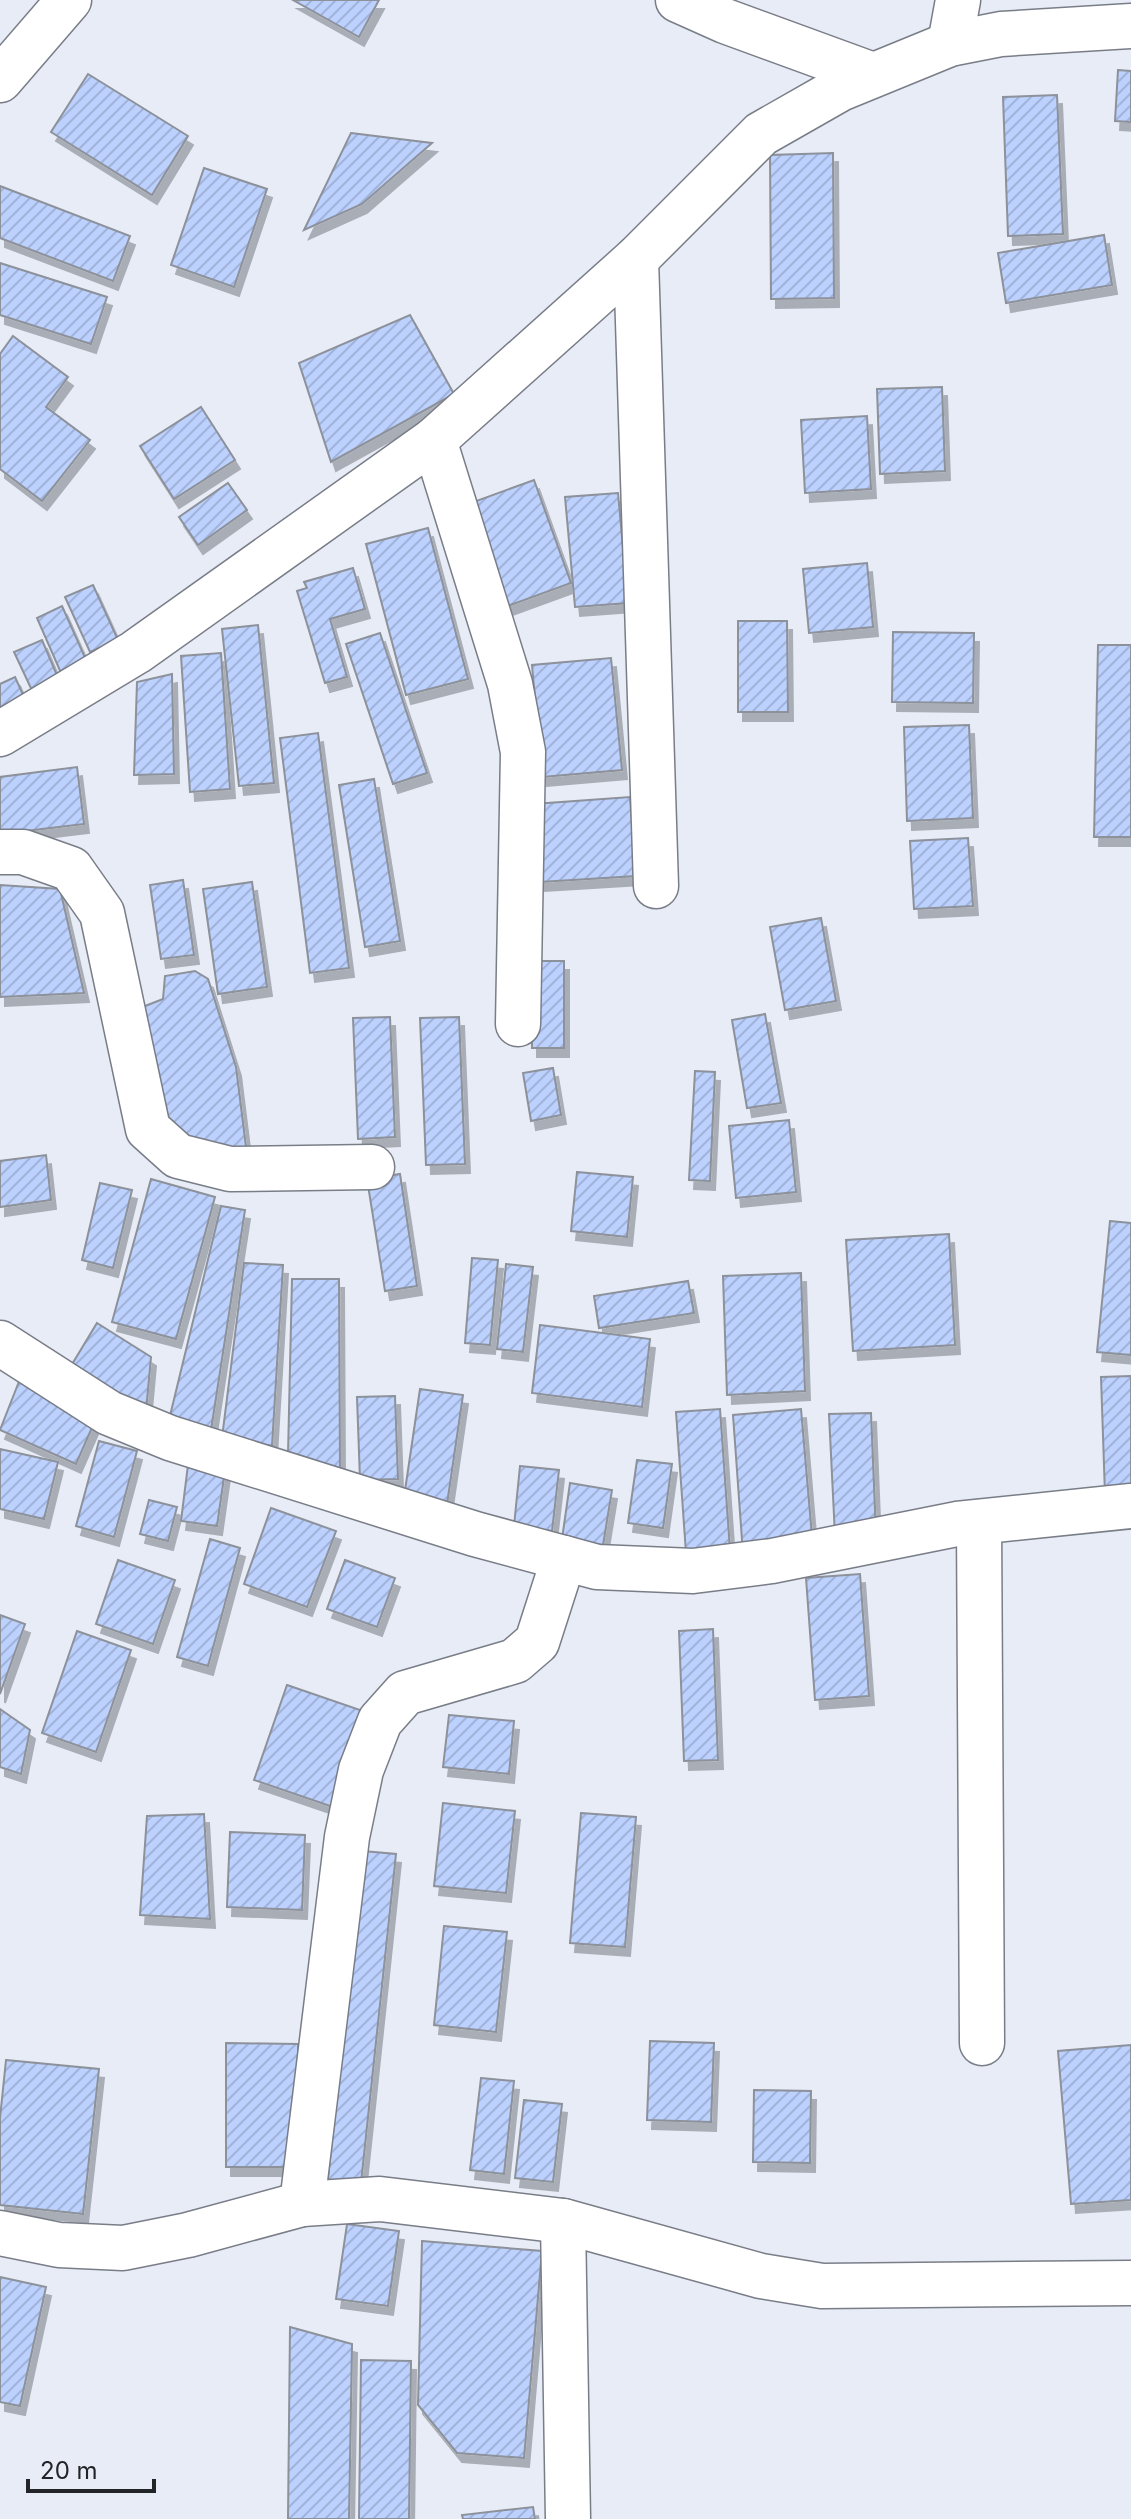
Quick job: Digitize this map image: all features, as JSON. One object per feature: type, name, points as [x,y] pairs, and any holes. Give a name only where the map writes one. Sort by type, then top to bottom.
[{"type":"street","points":[[0,80],[69,0]]},
{"type":"street","points":[[678,0],[725,21],[873,75]]},
{"type":"street","points":[[950,44],[958,0]]},
{"type":"street","points":[[0,734],[188,617],[434,440],[636,259],[761,134],[840,89],[950,44],[1001,34],[1131,26]]},
{"type":"street","points":[[636,259],[656,886]]},
{"type":"street","points":[[434,440],[510,684],[523,752],[518,1024]]},
{"type":"street","points":[[0,852],[23,852],[71,869],[102,913],[148,1129],[178,1156],[230,1169],[372,1167]]},
{"type":"street","points":[[0,1343],[109,1413],[170,1438],[475,1534],[597,1567],[693,1571],[772,1561],[871,1539],[979,1522],[1131,1506]]},
{"type":"street","points":[[979,1522],[982,2043]]},
{"type":"street","points":[[302,2204],[347,1837],[361,1770],[380,1721],[405,1693],[515,1661],[537,1642],[564,1558]]},
{"type":"street","points":[[0,2233],[59,2245],[123,2248],[188,2235],[302,2204],[380,2199],[563,2221],[761,2276],[822,2286],[1131,2283]]},
{"type":"street","points":[[563,2221],[568,2519]]},
{"type":"building","points":[[293,0],[379,0],[359,37]]},
{"type":"building","points":[[1118,70],[1131,71],[1131,122],[1115,121]]},
{"type":"building","points":[[88,74],[188,136],[152,195],[51,132]]},
{"type":"building","points":[[1057,95],[1063,234],[1008,236],[1003,97]]},
{"type":"building","points":[[351,133],[432,143],[362,204],[304,230]]},
{"type":"building","points":[[833,153],[834,298],[771,299],[770,155]]},
{"type":"building","points":[[204,168],[267,189],[234,287],[171,265]]},
{"type":"building","points":[[0,186],[130,236],[113,281],[0,238]]},
{"type":"building","points":[[1104,235],[1112,285],[1006,303],[998,253]]},
{"type":"building","points":[[0,263],[107,297],[91,344],[0,315]]},
{"type":"building","points":[[410,315],[454,394],[331,462],[299,363]]},
{"type":"building","points":[[13,336],[68,377],[46,407],[90,440],[42,501],[0,469],[0,354]]},
{"type":"building","points":[[942,387],[945,471],[880,474],[877,389]]},
{"type":"building","points":[[201,407],[235,460],[174,499],[140,446]]},
{"type":"building","points":[[867,416],[871,489],[805,493],[801,420]]},
{"type":"building","points":[[534,480],[571,583],[505,607],[468,504]]},
{"type":"building","points":[[228,483],[247,510],[198,545],[179,517]]},
{"type":"building","points":[[618,493],[628,603],[575,607],[565,497]]},
{"type":"building","points":[[428,528],[468,679],[406,695],[366,544]]},
{"type":"building","points":[[867,563],[873,627],[809,633],[803,569]]},
{"type":"building","points":[[353,568],[365,609],[330,619],[347,677],[325,683],[297,591],[307,588],[304,582]]},
{"type":"building","points":[[93,585],[118,640],[90,652],[65,597]]},
{"type":"building","points":[[62,606],[87,662],[61,673],[37,618]]},
{"type":"building","points":[[738,621],[787,621],[788,712],[738,712]]},
{"type":"building","points":[[258,625],[274,783],[239,786],[222,629]]},
{"type":"building","points":[[893,632],[974,633],[973,703],[892,702]]},
{"type":"building","points":[[380,633],[427,773],[393,784],[346,644]]},
{"type":"building","points":[[42,640],[62,687],[36,699],[14,652]]},
{"type":"building","points":[[1098,645],[1131,645],[1131,837],[1094,837]]},
{"type":"building","points":[[221,653],[230,789],[190,792],[181,656]]},
{"type":"building","points":[[611,658],[622,770],[542,777],[532,665]]},
{"type":"building","points":[[172,674],[174,774],[134,775],[137,682]]},
{"type":"building","points":[[15,677],[29,708],[0,721],[0,684]]},
{"type":"building","points":[[969,725],[973,818],[907,821],[904,727]]},
{"type":"building","points":[[318,733],[349,968],[310,973],[280,738]]},
{"type":"building","points":[[77,767],[84,824],[0,834],[0,777]]},
{"type":"building","points":[[374,779],[400,941],[365,947],[339,785]]},
{"type":"building","points":[[630,797],[636,876],[540,882],[534,804]]},
{"type":"building","points":[[968,838],[973,906],[914,909],[910,841]]},
{"type":"building","points":[[183,880],[194,955],[161,959],[150,885]]},
{"type":"building","points":[[252,882],[267,987],[218,994],[203,889]]},
{"type":"building","points":[[0,885],[60,889],[84,993],[0,997]]},
{"type":"building","points":[[821,918],[836,1001],[785,1010],[770,927]]},
{"type":"building","points":[[532,961],[564,961],[564,1048],[532,1048]]},
{"type":"building","points":[[195,971],[208,979],[236,1067],[247,1155],[177,1141],[145,1072],[135,1010],[163,999],[165,976]]},
{"type":"building","points":[[765,1014],[781,1103],[747,1108],[732,1020]]},
{"type":"building","points":[[390,1017],[395,1137],[358,1139],[353,1018]]},
{"type":"building","points":[[459,1017],[465,1164],[426,1165],[420,1018]]},
{"type":"building","points":[[553,1068],[561,1115],[531,1121],[523,1073]]},
{"type":"building","points":[[695,1071],[715,1072],[710,1181],[689,1180]]},
{"type":"building","points":[[789,1120],[796,1192],[736,1198],[729,1126]]},
{"type":"building","points":[[46,1155],[51,1200],[0,1207],[0,1161]]},
{"type":"building","points":[[577,1172],[633,1177],[627,1237],[571,1231]]},
{"type":"building","points":[[400,1174],[417,1286],[385,1291],[367,1179]]},
{"type":"building","points":[[151,1179],[215,1197],[176,1339],[112,1322]]},
{"type":"building","points":[[100,1183],[132,1190],[113,1268],[82,1260]]},
{"type":"building","points":[[221,1206],[245,1210],[211,1430],[168,1424]]},
{"type":"building","points":[[1110,1221],[1131,1223],[1131,1355],[1097,1352]]},
{"type":"building","points":[[949,1234],[955,1345],[853,1351],[846,1240]]},
{"type":"building","points":[[472,1258],[498,1260],[490,1345],[465,1343]]},
{"type":"building","points":[[244,1263],[283,1265],[272,1446],[222,1438]]},
{"type":"building","points":[[506,1264],[533,1267],[523,1352],[497,1349]]},
{"type":"building","points":[[801,1273],[805,1391],[727,1395],[723,1276]]},
{"type":"building","points":[[292,1279],[339,1279],[340,1469],[288,1455]]},
{"type":"building","points":[[688,1281],[694,1313],[599,1328],[594,1296]]},
{"type":"building","points":[[97,1323],[151,1357],[146,1411],[71,1366]]},
{"type":"building","points":[[540,1325],[650,1339],[642,1407],[532,1393]]},
{"type":"building","points":[[1131,1376],[1131,1494],[1105,1495],[1101,1377]]},
{"type":"building","points":[[20,1379],[98,1414],[76,1464],[0,1430]]},
{"type":"building","points":[[420,1389],[463,1395],[446,1511],[403,1504]]},
{"type":"building","points":[[395,1396],[398,1479],[360,1480],[357,1397]]},
{"type":"building","points":[[720,1409],[730,1550],[686,1553],[676,1412]]},
{"type":"building","points":[[801,1409],[813,1548],[743,1554],[733,1415]]},
{"type":"building","points":[[871,1413],[876,1534],[835,1536],[829,1414]]},
{"type":"building","points":[[99,1441],[137,1451],[114,1537],[76,1526]]},
{"type":"building","points":[[0,1449],[58,1462],[44,1519],[0,1509]]},
{"type":"building","points":[[637,1460],[672,1464],[663,1528],[628,1523]]},
{"type":"building","points":[[188,1465],[225,1470],[217,1526],[181,1521]]},
{"type":"building","points":[[520,1466],[559,1470],[552,1531],[514,1526]]},
{"type":"building","points":[[570,1483],[612,1490],[603,1545],[562,1539]]},
{"type":"building","points":[[149,1500],[177,1507],[168,1541],[140,1534]]},
{"type":"building","points":[[271,1508],[336,1531],[307,1607],[244,1584]]},
{"type":"building","points":[[210,1539],[240,1548],[208,1666],[177,1657]]},
{"type":"building","points":[[118,1560],[175,1580],[153,1644],[96,1624]]},
{"type":"building","points":[[345,1560],[395,1578],[377,1627],[327,1609]]},
{"type":"building","points":[[860,1574],[869,1696],[815,1700],[806,1578]]},
{"type":"building","points":[[0,1615],[25,1624],[0,1694]]},
{"type":"building","points":[[713,1629],[718,1760],[684,1761],[679,1631]]},
{"type":"building","points":[[77,1631],[131,1650],[96,1752],[42,1733]]},
{"type":"building","points":[[287,1685],[366,1712],[333,1807],[254,1780]]},
{"type":"building","points":[[0,1709],[30,1730],[21,1774],[0,1767]]},
{"type":"building","points":[[449,1715],[514,1721],[509,1774],[443,1767]]},
{"type":"building","points":[[443,1803],[515,1811],[506,1893],[434,1886]]},
{"type":"building","points":[[581,1813],[636,1817],[625,1947],[570,1943]]},
{"type":"building","points":[[204,1814],[210,1919],[140,1915],[147,1816]]},
{"type":"building","points":[[230,1832],[305,1835],[302,1910],[227,1907]]},
{"type":"building","points":[[363,1851],[396,1854],[360,2192],[327,2188]]},
{"type":"building","points":[[444,1926],[507,1932],[496,2032],[434,2025]]},
{"type":"building","points":[[650,2041],[714,2043],[711,2122],[647,2120]]},
{"type":"building","points":[[226,2043],[298,2044],[298,2167],[226,2167]]},
{"type":"building","points":[[1131,2045],[1131,2200],[1071,2204],[1058,2051]]},
{"type":"building","points":[[6,2060],[99,2069],[83,2214],[0,2205],[0,2118]]},
{"type":"building","points":[[481,2078],[514,2081],[504,2174],[470,2170]]},
{"type":"building","points":[[754,2090],[811,2091],[810,2163],[753,2162]]},
{"type":"building","points":[[524,2100],[562,2104],[553,2182],[515,2178]]},
{"type":"building","points":[[347,2224],[399,2231],[388,2306],[336,2299]]},
{"type":"building","points":[[422,2241],[542,2251],[524,2458],[457,2453],[418,2405]]},
{"type":"building","points":[[0,2277],[46,2287],[20,2406],[0,2402]]},
{"type":"building","points":[[290,2327],[352,2344],[349,2519],[288,2519]]},
{"type":"building","points":[[361,2360],[411,2361],[409,2519],[359,2519]]},
{"type":"building","points":[[533,2507],[535,2519],[463,2519],[462,2515]]}]
